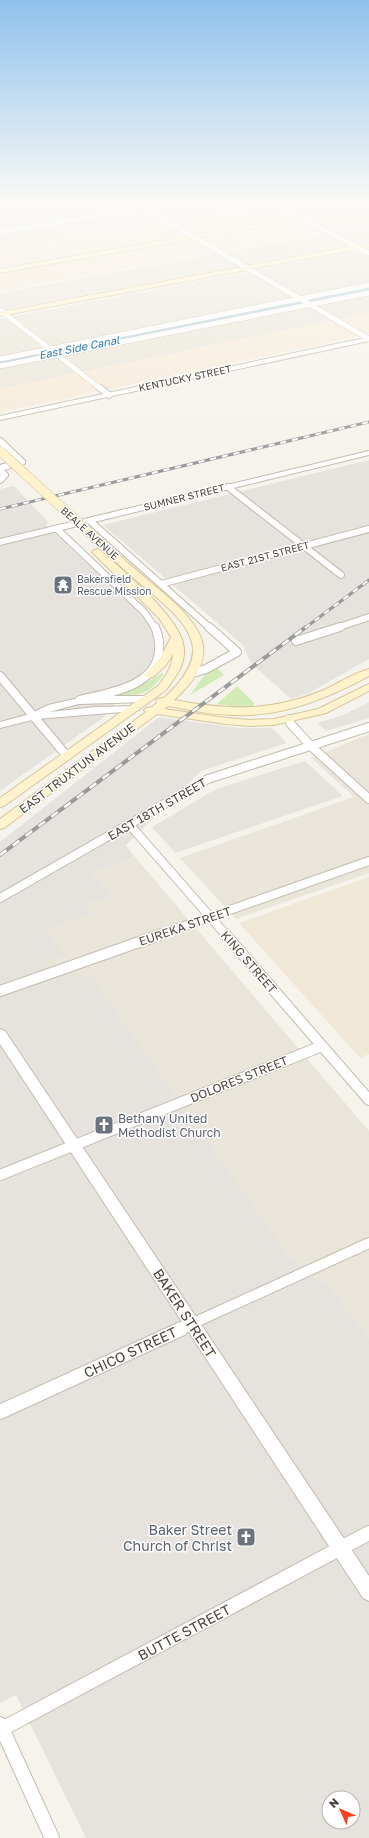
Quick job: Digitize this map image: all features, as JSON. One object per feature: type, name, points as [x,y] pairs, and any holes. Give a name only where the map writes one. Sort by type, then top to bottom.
[{"type":"main road","points":[[1,312],[136,288]]},
{"type":"main road","name":"BEALE AVENUE","points":[[0,451],[102,550],[162,614],[177,636],[179,655],[174,674],[162,688],[135,708]]},
{"type":"main road","name":"BEALE AVENUE","points":[[0,462],[102,550],[177,610],[189,624],[194,633],[198,648],[193,673],[181,690],[155,711]]},
{"type":"main road","points":[[149,675],[162,665],[170,653],[177,636]]},
{"type":"main road","points":[[146,699],[218,710],[246,712],[282,708],[330,692],[369,672]]},
{"type":"main road","name":"EAST TRUXTUN AVENUE","points":[[0,803],[66,755],[135,708],[250,723],[289,719],[322,711],[369,687]]},
{"type":"main road","points":[[289,719],[288,716],[293,712],[312,706],[330,692]]},
{"type":"main road","name":"EAST TRUXTUN AVENUE","points":[[0,826],[155,711]]},
{"type":"main road","points":[[45,792],[66,766],[69,760],[66,755]]},
{"type":"street","points":[[280,288],[369,339]]},
{"type":"street","points":[[0,359],[360,288]]},
{"type":"street","points":[[0,366],[369,292]]},
{"type":"street","points":[[1,312],[109,394]]},
{"type":"street","name":"KENTUCKY STREET","points":[[0,418],[369,339]]},
{"type":"street","points":[[0,441],[22,462],[0,469],[5,475],[0,480]]},
{"type":"street","name":"SUMNER STREET","points":[[0,542],[369,452]]},
{"type":"street","points":[[228,487],[341,575]]},
{"type":"street","points":[[90,520],[237,652],[206,669],[193,673]]},
{"type":"street","name":"BEALE AVENUE","points":[[57,529],[146,613],[154,623],[160,640],[159,652],[156,664],[149,675]]},
{"type":"street","name":"EAST 21ST STREET","points":[[161,584],[369,529]]},
{"type":"street","points":[[296,641],[369,617]]},
{"type":"street","points":[[0,725],[34,716],[52,707],[79,701],[130,685],[149,675]]},
{"type":"street","points":[[0,676],[66,755]]},
{"type":"street","points":[[79,701],[104,698],[146,699]]},
{"type":"street","points":[[34,716],[135,708]]},
{"type":"street","points":[[289,719],[290,723],[312,746],[369,799]]},
{"type":"street","name":"EAST 18TH STREET","points":[[0,898],[208,779],[369,728]]},
{"type":"street","name":"KING STREET","points":[[129,824],[369,1100]]},
{"type":"street","name":"EUREKA STREET","points":[[0,991],[369,860]]},
{"type":"street","name":"BAKER STREET","points":[[0,1034],[369,1592]]},
{"type":"street","name":"DOLORES STREET","points":[[0,1175],[322,1046]]},
{"type":"street","name":"CHICO STREET","points":[[0,1412],[369,1243]]},
{"type":"street","name":"BUTTE STREET","points":[[1,1728],[369,1533]]},
{"type":"street","points":[[1,1728],[52,1838]]},
{"type":"shaded area","points":[[0,288],[18,288],[0,291]]},
{"type":"shaded area","points":[[29,288],[119,288],[0,310],[0,293]]},
{"type":"shaded area","points":[[165,288],[350,288],[0,357],[0,319]]},
{"type":"shaded area","points":[[369,293],[369,313],[0,389],[0,368]]},
{"type":"shaded area","points":[[369,313],[369,334],[0,412],[0,389]]},
{"type":"shaded area","points":[[369,460],[369,659],[309,693],[291,699],[251,663],[243,645],[103,525]]},
{"type":"shaded area","points":[[14,486],[49,523],[45,524],[148,622],[153,630],[154,654],[150,663],[104,717],[0,791],[0,489]]},
{"type":"shaded area","points":[[369,702],[369,718],[326,731],[317,723],[341,716]]},
{"type":"shaded area","points":[[159,717],[239,728],[272,728],[287,743],[201,771],[126,845],[135,857],[92,873],[111,896],[87,904],[93,913],[46,929],[64,955],[39,964],[92,978],[290,1258],[333,1290],[369,1338],[369,1838],[86,1838],[16,1695],[0,1703],[0,842]]},
{"type":"shaded area","points":[[369,734],[369,873],[236,919],[180,858],[354,797],[311,758]]},
{"type":"shaded area","points":[[305,761],[343,796],[175,853],[152,827],[216,789]]},
{"type":"shaded area","points":[[135,857],[369,1131],[369,1338],[333,1290],[290,1259],[38,964],[45,929],[93,913],[87,904],[110,896],[92,873]]},
{"type":"shaded area","points":[[369,877],[369,1054],[360,1058],[239,923]]},
{"type":"green space","points":[[218,667],[224,675],[190,695],[206,673]]},
{"type":"green space","points":[[162,673],[164,674],[158,682],[148,691],[131,695],[114,695],[142,685]]},
{"type":"green space","points":[[237,686],[254,703],[254,707],[249,708],[217,704]]},
{"type":"waterway","name":"East Side Canal","points":[[0,363],[369,289]]},
{"type":"railway","points":[[0,509],[369,422]]},
{"type":"railway","points":[[305,628],[369,580]]},
{"type":"railway","points":[[0,855],[306,627]]},
{"type":"place","name":"Bakersfield Rescue Mission","points":[[63,585]]},
{"type":"place","name":"Bethany United Methodist Church","points":[[104,1125]]},
{"type":"place","name":"Baker Street Church of Christ","points":[[246,1537]]}]
